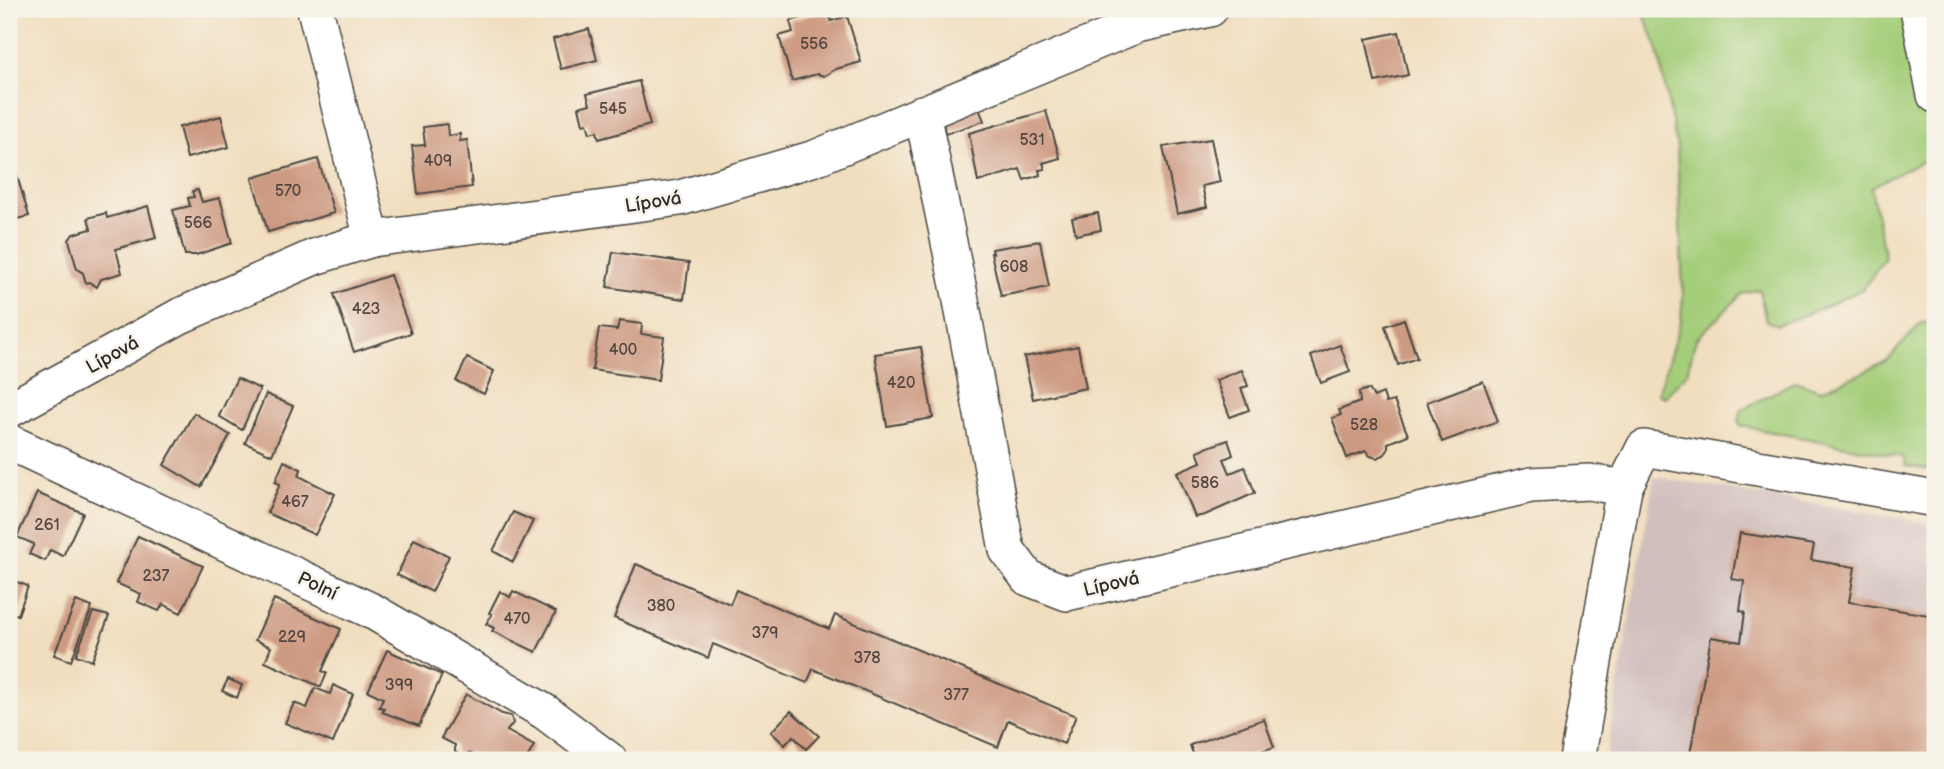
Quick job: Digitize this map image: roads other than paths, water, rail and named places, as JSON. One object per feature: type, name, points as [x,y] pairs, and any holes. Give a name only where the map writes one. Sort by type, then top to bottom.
[{"type":"street","points":[[315,9],[372,239]]},
{"type":"street","name":"Lípová","points":[[9,410],[180,316],[314,257],[372,239],[680,198],[815,158],[1138,25],[1210,9]]},
{"type":"street","points":[[1918,9],[1935,95]]},
{"type":"street","name":"Lípová","points":[[922,113],[960,295],[1007,550],[1028,578],[1067,593],[1531,485],[1589,482],[1624,488]]},
{"type":"street","name":"Polní","points":[[9,442],[372,611],[545,712],[609,760]]},
{"type":"street","points":[[1577,760],[1624,488],[1644,447],[1935,499]]}]
